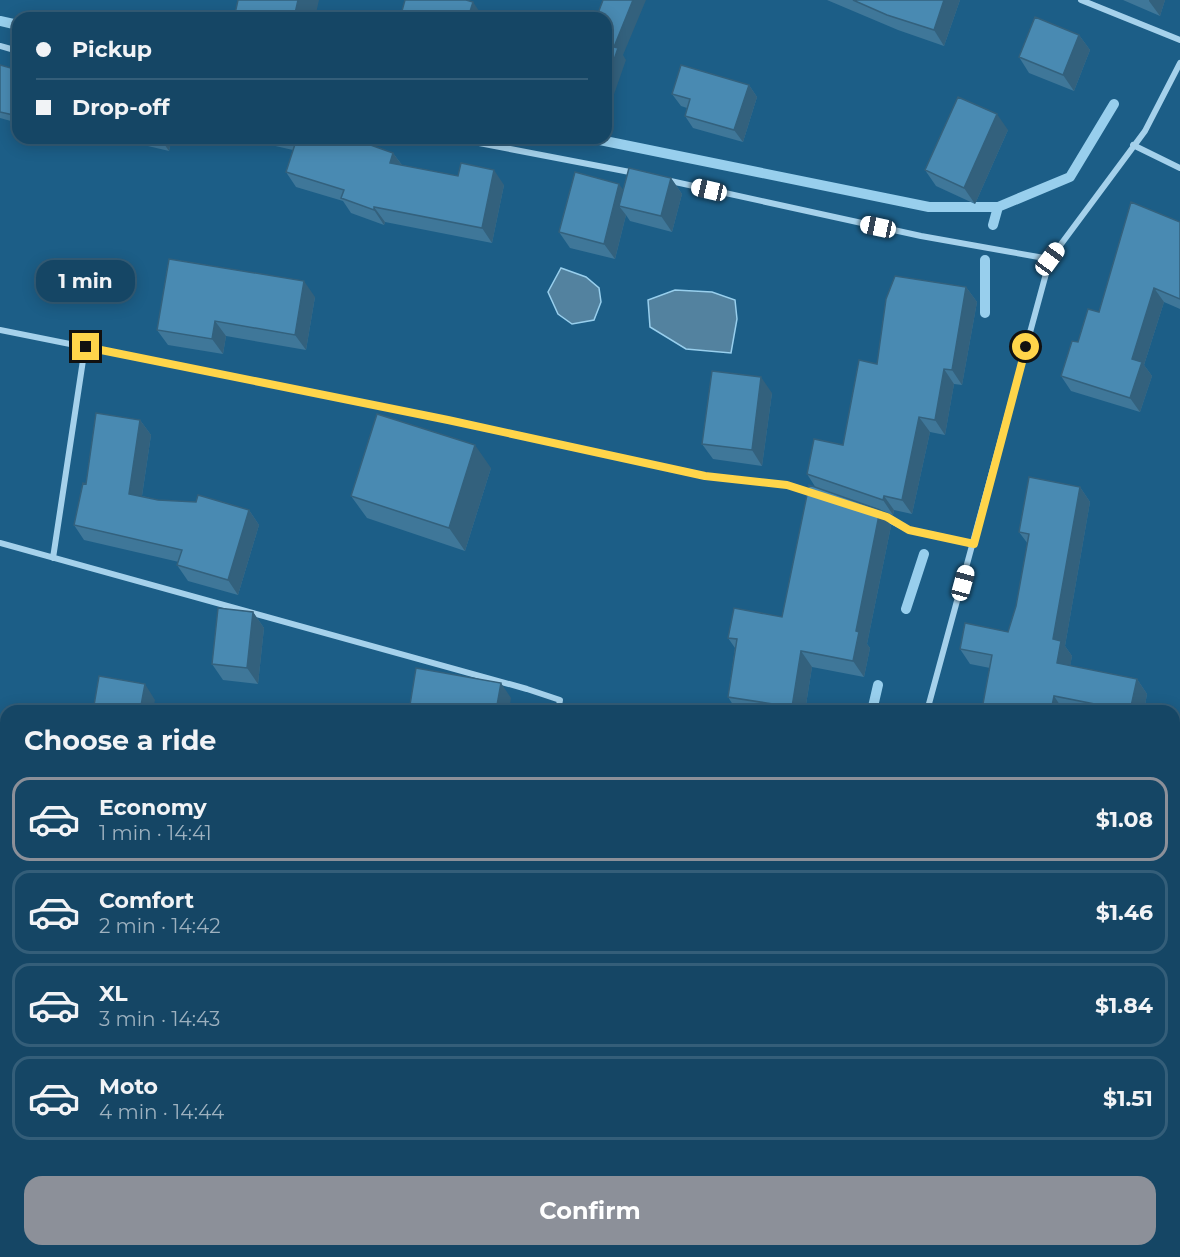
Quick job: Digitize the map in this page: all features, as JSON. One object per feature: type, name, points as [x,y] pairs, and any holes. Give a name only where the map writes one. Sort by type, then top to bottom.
[{"type":"street","points":[[1081,0],[1180,40]]},
{"type":"street","points":[[929,705],[1050,259],[1144,131],[1180,63]]},
{"type":"street","points":[[484,144],[638,174]]},
{"type":"street","points":[[1133,145],[1180,168]]},
{"type":"street","points":[[661,179],[921,236],[1050,259]]},
{"type":"street","points":[[0,330],[448,420],[705,476],[787,485],[820,495]]},
{"type":"street","points":[[53,558],[86,347]]},
{"type":"street","points":[[865,510],[887,517],[909,530],[974,544]]},
{"type":"street","points":[[0,543],[527,689],[560,700],[559,705]]},
{"type":"water","points":[[561,268],[586,277],[599,288],[601,302],[594,320],[572,324],[558,314],[548,292]]},
{"type":"water","points":[[675,290],[712,292],[735,300],[737,319],[731,353],[686,349],[650,327],[648,300]]},
{"type":"building","points":[[238,0],[298,0],[295,12],[235,12]]},
{"type":"building","points":[[405,0],[473,2],[470,12],[402,12]]},
{"type":"building","points":[[603,0],[633,0],[614,47],[618,48],[612,66],[612,12],[598,12]]},
{"type":"building","points":[[853,0],[944,0],[934,30],[887,15]]},
{"type":"building","points":[[1035,17],[1079,35],[1063,75],[1019,57]]},
{"type":"building","points":[[0,65],[12,68],[12,115],[0,112]]},
{"type":"building","points":[[681,65],[749,85],[734,130],[685,116],[690,99],[672,94]]},
{"type":"building","points":[[958,97],[997,114],[964,188],[925,170]]},
{"type":"building","points":[[295,144],[368,144],[393,153],[390,163],[458,176],[461,163],[494,170],[482,228],[374,207],[374,210],[341,198],[344,190],[286,172]]},
{"type":"building","points":[[629,168],[671,178],[661,216],[619,206]]},
{"type":"building","points":[[575,172],[619,184],[604,244],[559,232]]},
{"type":"building","points":[[1131,202],[1180,222],[1180,299],[1154,288],[1132,359],[1142,362],[1130,398],[1061,376],[1072,341],[1078,342],[1088,309],[1099,312]]},
{"type":"building","points":[[169,259],[304,281],[295,335],[215,321],[212,339],[157,330]]},
{"type":"building","points":[[895,276],[966,287],[952,370],[944,369],[935,420],[919,417],[902,500],[884,496],[883,500],[807,474],[814,439],[843,445],[859,360],[877,364],[886,299]]},
{"type":"building","points":[[712,371],[761,377],[752,450],[702,444]]},
{"type":"building","points":[[96,413],[140,420],[129,494],[158,500],[196,502],[198,495],[249,510],[228,580],[177,565],[182,550],[74,525],[83,483],[86,484]]},
{"type":"building","points":[[377,414],[475,445],[449,528],[351,496]]},
{"type":"building","points":[[1029,477],[1080,487],[1053,639],[1061,641],[1057,663],[1137,679],[1131,705],[1100,705],[1054,696],[1052,705],[983,705],[992,655],[960,649],[965,623],[1008,632],[1016,606],[1029,534],[1019,532]]},
{"type":"building","points":[[809,485],[880,510],[856,631],[859,632],[853,661],[801,651],[792,705],[728,697],[737,639],[728,638],[734,608],[782,617]]},
{"type":"building","points":[[218,608],[253,612],[247,668],[212,664]]},
{"type":"building","points":[[416,668],[501,683],[497,705],[410,705]]},
{"type":"building","points":[[99,676],[145,684],[141,705],[94,705]]},
{"type":"waterway","points":[[0,21],[12,24]]},
{"type":"waterway","points":[[612,142],[929,207],[998,207],[1070,177],[1114,104]]},
{"type":"waterway","points":[[993,225],[998,207]]},
{"type":"waterway","points":[[985,260],[985,313]]},
{"type":"waterway","points":[[906,609],[924,554]]},
{"type":"waterway","points":[[873,705],[878,685]]},
{"type":"route","points":[[86,347],[448,420],[705,476],[787,485],[887,517],[909,530],[974,544],[1026,347]]}]
